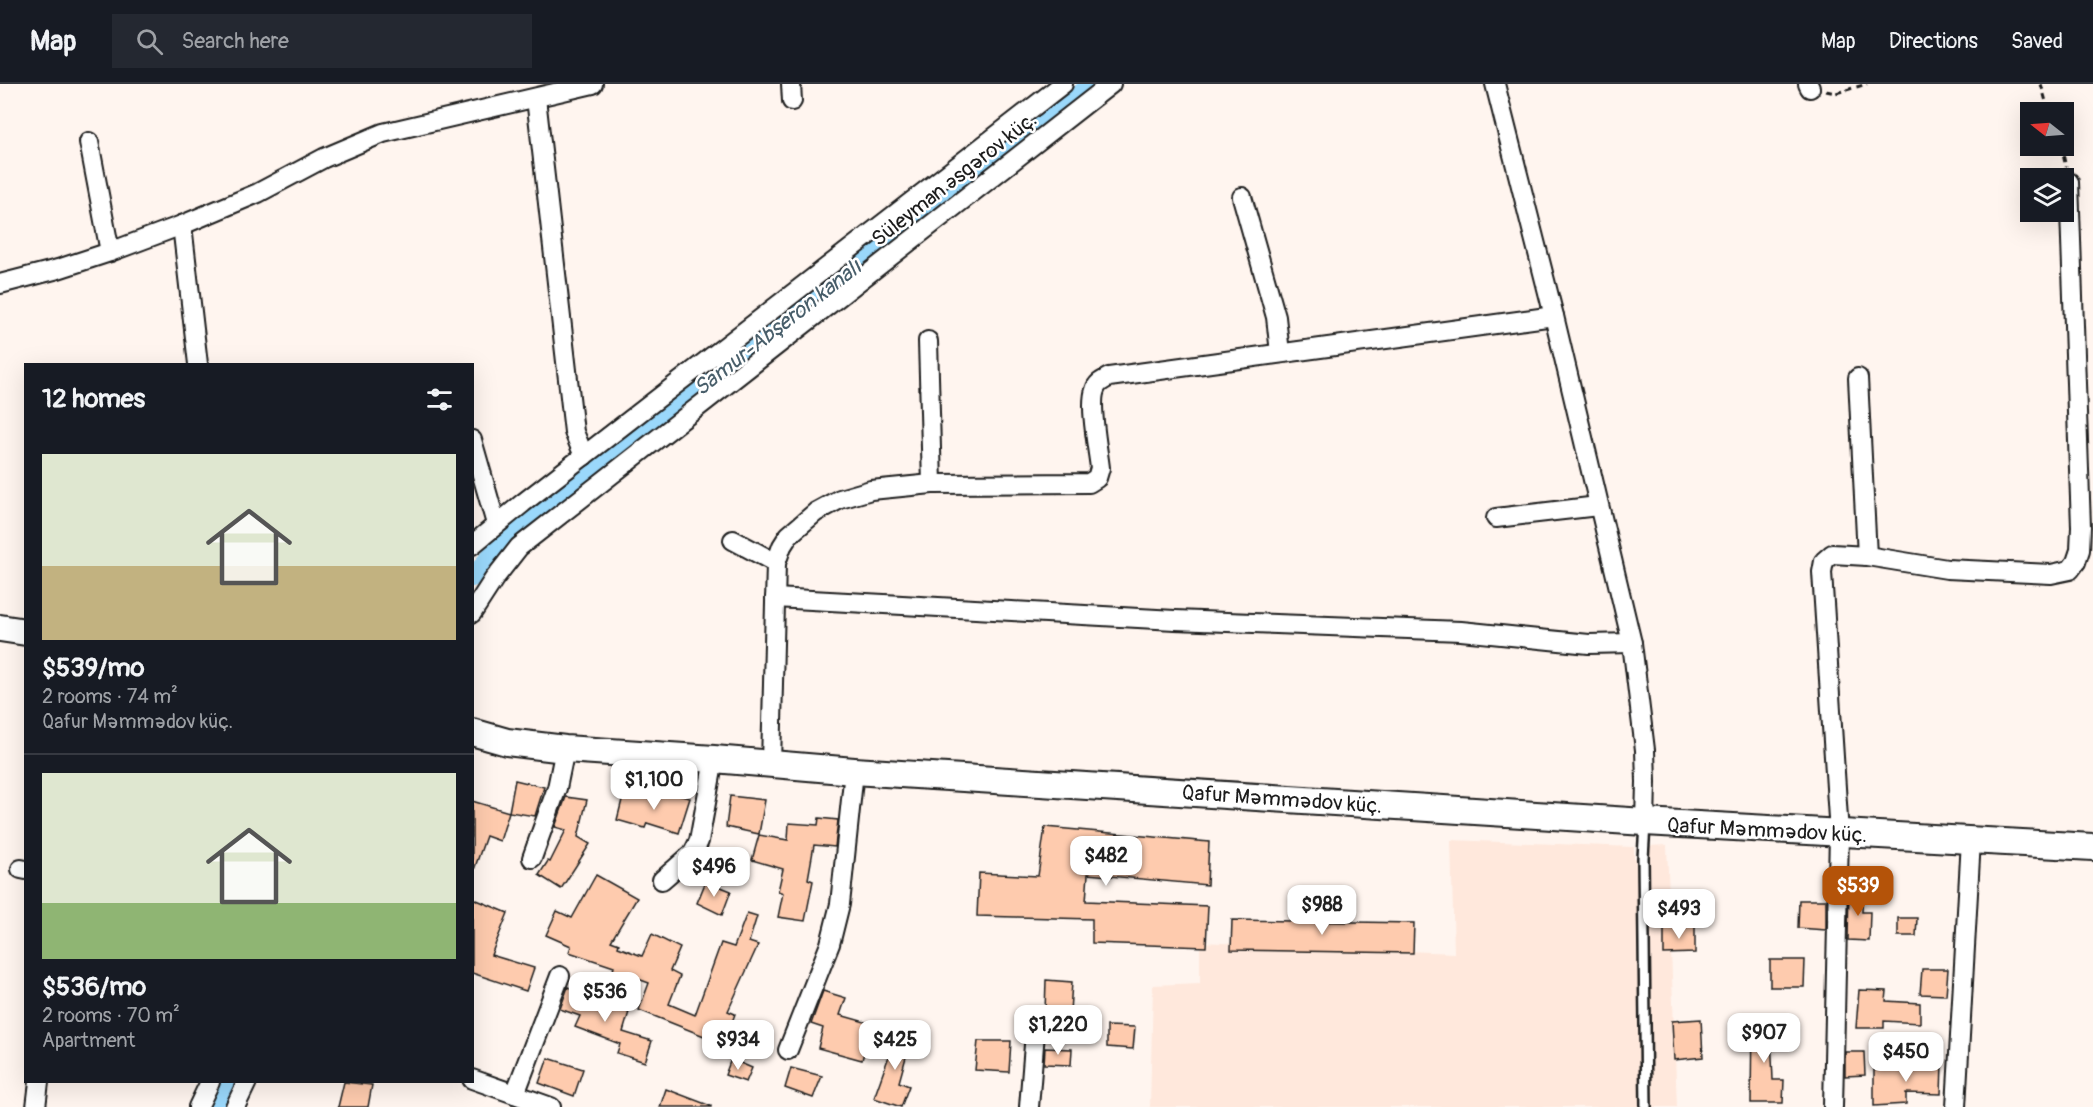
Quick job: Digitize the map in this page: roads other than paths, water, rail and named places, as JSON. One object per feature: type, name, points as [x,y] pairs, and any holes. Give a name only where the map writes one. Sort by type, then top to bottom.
[{"type":"street","points":[[0,284],[58,269],[182,225],[258,193],[324,158],[383,133],[593,84]]},
{"type":"street","name":"Süleyman Əsgərov küç.","points":[[474,543],[1063,84]]},
{"type":"street","name":"Süleyman Əsgərov küç.","points":[[474,610],[519,547],[1111,84]]},
{"type":"street","points":[[1495,84],[1554,316],[1632,644],[1645,750],[1647,782],[1645,822]]},
{"type":"street","points":[[536,98],[574,432],[584,456]]},
{"type":"street","points":[[88,142],[110,252]]},
{"type":"street","points":[[1242,197],[1276,317],[1280,353]]},
{"type":"street","points":[[1833,1107],[1839,834],[1822,572],[1824,561],[1832,554],[1867,556],[1947,569],[2051,574],[2070,570],[2076,562],[2080,550],[2081,527],[2070,222]]},
{"type":"street","points":[[182,225],[198,363]]},
{"type":"street","points":[[771,764],[776,563],[789,535],[816,512],[840,499],[872,490],[932,484],[1089,483],[1096,478],[1100,468],[1093,404],[1094,392],[1098,383],[1108,377],[1554,316]]},
{"type":"street","points":[[928,341],[932,484]]},
{"type":"street","points":[[1858,378],[1867,556]]},
{"type":"street","points":[[474,447],[496,524]]},
{"type":"street","points":[[1496,518],[1598,506]]},
{"type":"street","points":[[733,540],[776,563]]},
{"type":"street","points":[[775,598],[1187,621],[1461,631],[1589,644],[1632,644]]},
{"type":"street","points":[[0,628],[24,632]]},
{"type":"street","name":"Qafur Məmmədov küç.","points":[[474,733],[507,742],[565,749],[854,771],[1839,834],[2093,847]]},
{"type":"street","points":[[531,858],[557,788],[565,749]]},
{"type":"street","points":[[662,880],[693,853],[699,841],[714,759]]},
{"type":"street","points":[[788,1050],[830,944],[840,903],[854,771]]},
{"type":"street","points":[[1956,1107],[1971,840]]},
{"type":"street","points":[[515,1094],[560,976]]},
{"type":"street","points":[[1029,1107],[1036,1020]]},
{"type":"street","points":[[474,1080],[551,1107]]},
{"type":"street","points":[[36,1107],[39,1083]]},
{"type":"street","points":[[198,1107],[210,1083]]},
{"type":"street","points":[[235,1107],[247,1083]]},
{"type":"lane","points":[[1645,822],[1643,858],[1646,1107]]},
{"type":"waterway","name":"Samur-Abşeron kanalı","points":[[474,576],[500,542],[1090,84]]},
{"type":"waterway","name":"Samur-Abşeron kanalı","points":[[216,1107],[228,1083]]}]
